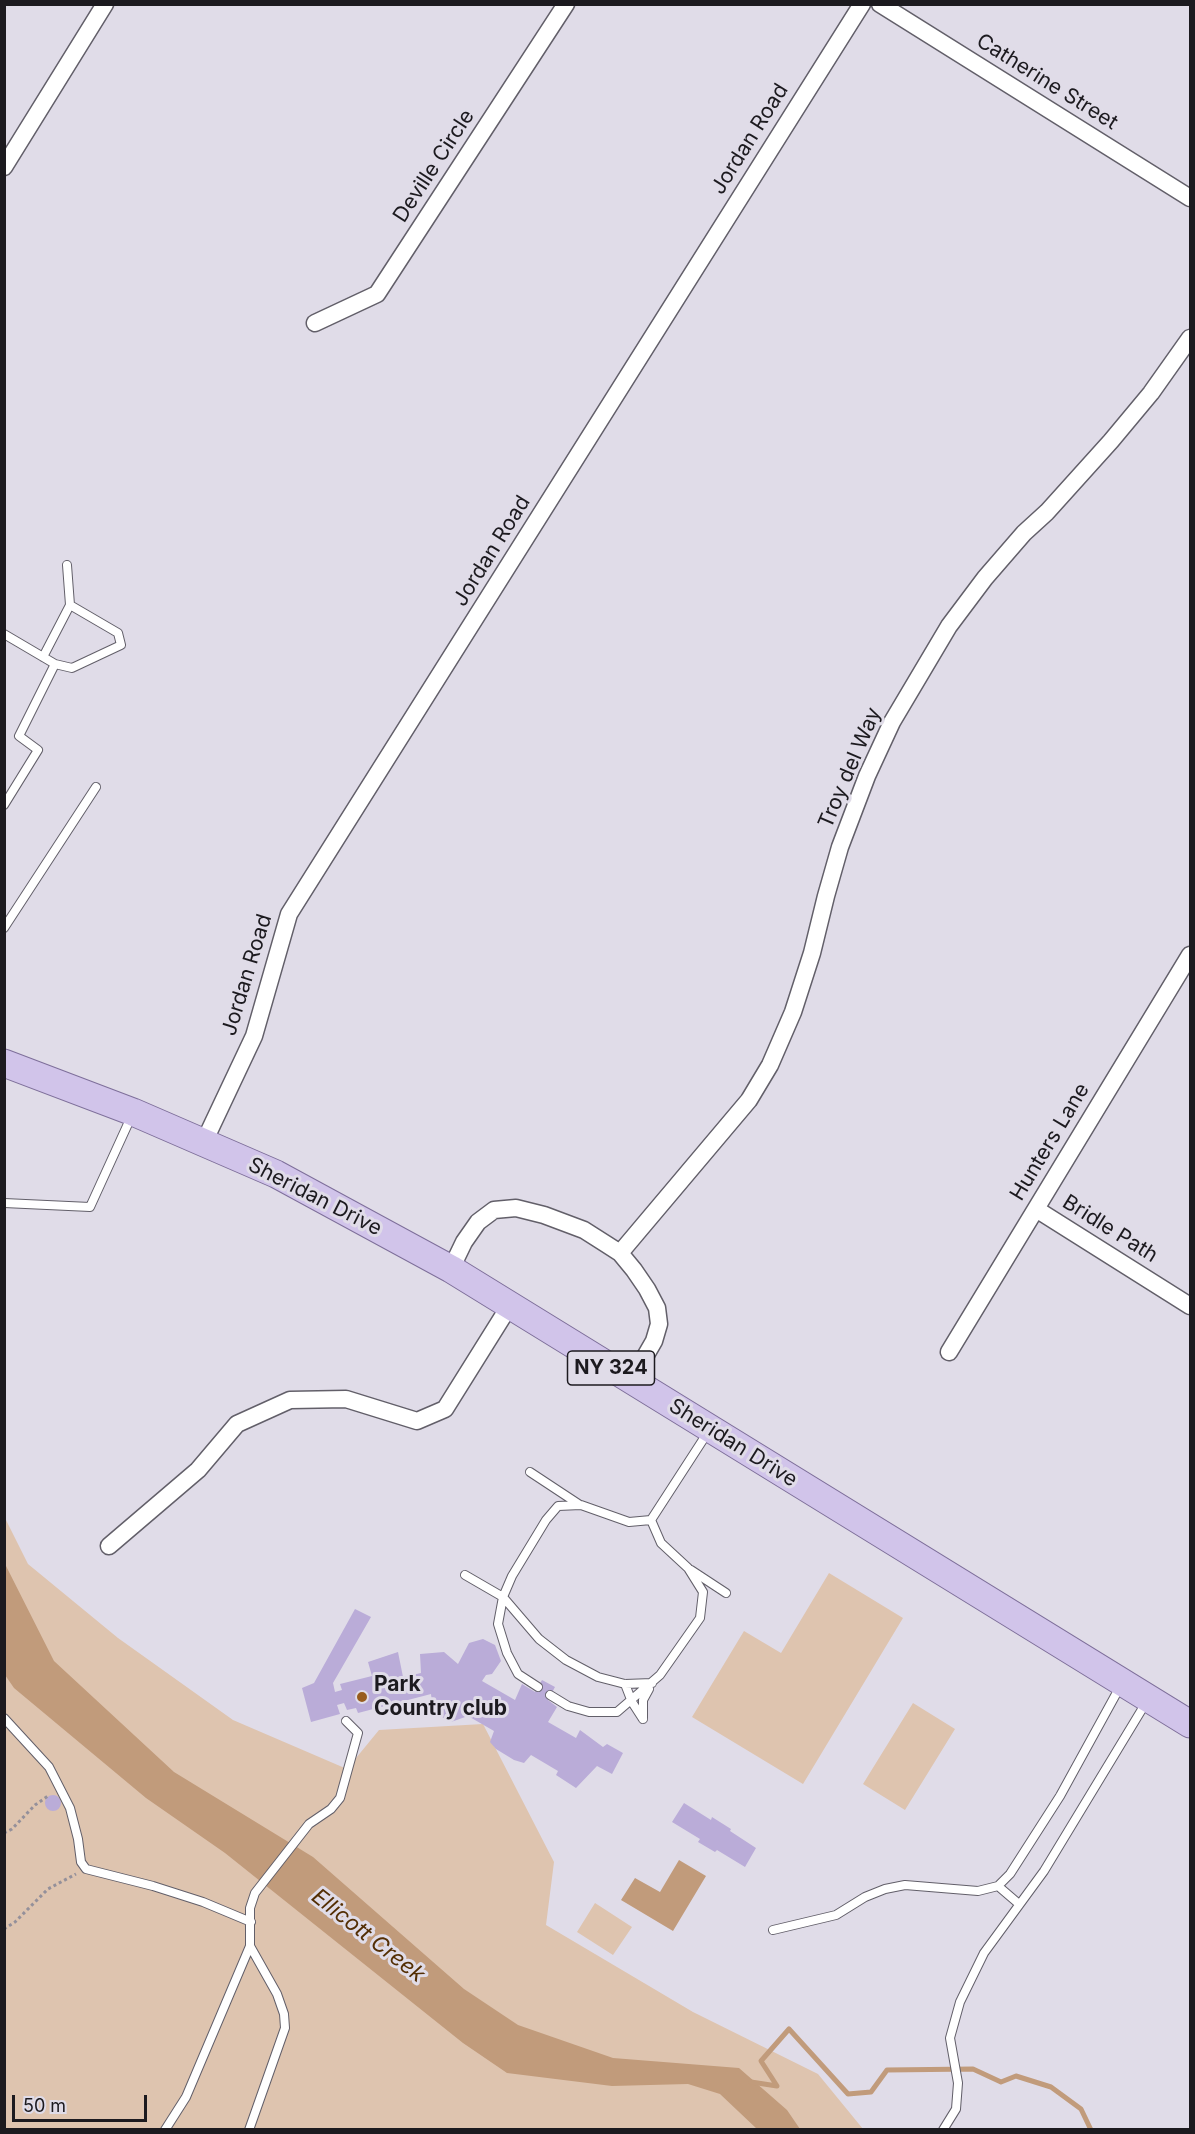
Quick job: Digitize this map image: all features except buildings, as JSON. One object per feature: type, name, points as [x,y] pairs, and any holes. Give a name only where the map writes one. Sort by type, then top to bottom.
[{"type":"main road","name":"Sheridan Drive","points":[[4,1063],[133,1112],[276,1174],[451,1269],[1191,1724]]},
{"type":"street","points":[[4,166],[105,4]]},
{"type":"street","name":"Deville Circle","points":[[315,323],[377,294],[566,4]]},
{"type":"street","name":"Jordan Road","points":[[204,1142],[254,1036],[289,914],[862,4]]},
{"type":"street","name":"Catherine Street","points":[[880,4],[1191,198]]},
{"type":"street","name":"Troy del Way","points":[[620,1253],[749,1100],[770,1065],[793,1012],[812,953],[837,857],[867,776],[892,722],[949,626],[985,578],[1024,533],[1047,512],[1111,441],[1151,393],[1191,338]]},
{"type":"street","name":"Hunters Lane","points":[[949,1352],[1191,955]]},
{"type":"street","points":[[451,1269],[464,1242],[478,1222],[494,1210],[516,1208],[544,1215],[584,1230],[620,1253],[647,1289],[657,1308],[659,1324],[653,1343],[631,1381]]},
{"type":"street","name":"Bridle Path","points":[[1036,1209],[1191,1306]]},
{"type":"street","points":[[109,1546],[198,1470],[237,1424],[290,1400],[346,1399],[417,1421],[445,1409],[510,1305]]},
{"type":"lane","points":[[44,657],[70,605],[67,565]]},
{"type":"lane","points":[[4,634],[55,664],[72,668],[121,645],[118,633],[70,605]]},
{"type":"lane","points":[[4,805],[38,750],[19,736],[55,664]]},
{"type":"lane","points":[[4,928],[96,788]]},
{"type":"lane","points":[[4,1203],[90,1207],[133,1112]]},
{"type":"lane","points":[[651,1520],[710,1429]]},
{"type":"lane","points":[[530,1472],[580,1505],[629,1522],[651,1520]]},
{"type":"lane","points":[[538,1687],[518,1674],[507,1653],[498,1624],[503,1597],[512,1575],[546,1520],[558,1506],[580,1505]]},
{"type":"lane","points":[[651,1520],[661,1543],[688,1568],[726,1593]]},
{"type":"lane","points":[[550,1695],[568,1706],[590,1712],[618,1712],[632,1702],[660,1675],[700,1618],[703,1592],[688,1568]]},
{"type":"lane","points":[[465,1575],[503,1597],[538,1639],[566,1660],[598,1677],[625,1683],[652,1683]]},
{"type":"lane","points":[[773,1930],[836,1915],[865,1897],[885,1889],[905,1885],[978,1891],[998,1886],[1010,1874],[1060,1796],[1123,1682]]},
{"type":"lane","points":[[625,1683],[632,1702],[643,1719],[643,1700],[652,1683]]},
{"type":"lane","points":[[943,2130],[956,2109],[957,2081],[950,2038],[960,2002],[984,1953],[1044,1871],[1149,1698]]},
{"type":"lane","points":[[4,1718],[49,1767],[70,1808],[81,1862],[86,1869],[173,1892],[251,1922]]},
{"type":"lane","points":[[165,2130],[186,2097],[250,1946],[250,1908],[255,1893],[309,1824],[331,1809],[340,1798],[358,1733],[346,1721]]},
{"type":"lane","points":[[998,1886],[1019,1904]]},
{"type":"lane","points":[[249,2130],[285,2028],[284,2014],[277,1994],[250,1946]]},
{"type":"path","points":[[4,1833],[12,1829],[35,1805],[60,1789]]},
{"type":"path","points":[[4,1929],[15,1923],[48,1888],[86,1869]]},
{"type":"shaded area","name":"Park Country club","points":[[4,1516],[28,1564],[118,1638],[233,1720],[347,1769],[379,1730],[483,1724],[554,1862],[546,1925],[693,2012],[818,2074],[863,2129],[5,2129]]},
{"type":"shaded area","points":[[829,1573],[903,1618],[803,1784],[692,1717],[744,1631],[781,1653]]},
{"type":"shaded area","points":[[913,1703],[955,1729],[905,1810],[863,1784]]},
{"type":"shaded area","points":[[595,1903],[632,1927],[613,1955],[577,1932]]},
{"type":"water","name":"Ellicott Creek","points":[[4,1562],[54,1661],[174,1772],[313,1857],[464,1989],[518,2025],[613,2058],[739,2068],[787,2110],[800,2129],[757,2129],[720,2094],[688,2084],[612,2086],[507,2073],[463,2043],[225,1853],[146,1798],[14,1688],[5,1675]]},
{"type":"water","points":[[679,1860],[706,1876],[673,1931],[621,1900],[635,1878],[660,1892]]},
{"type":"waterway","points":[[751,2082],[777,2086],[761,2061],[789,2029],[848,2094],[871,2092],[887,2070],[973,2069],[1001,2082],[1016,2076],[1051,2087],[1081,2109],[1091,2130]]},
{"type":"place","name":"Park Country club","points":[[362,1697]]}]
